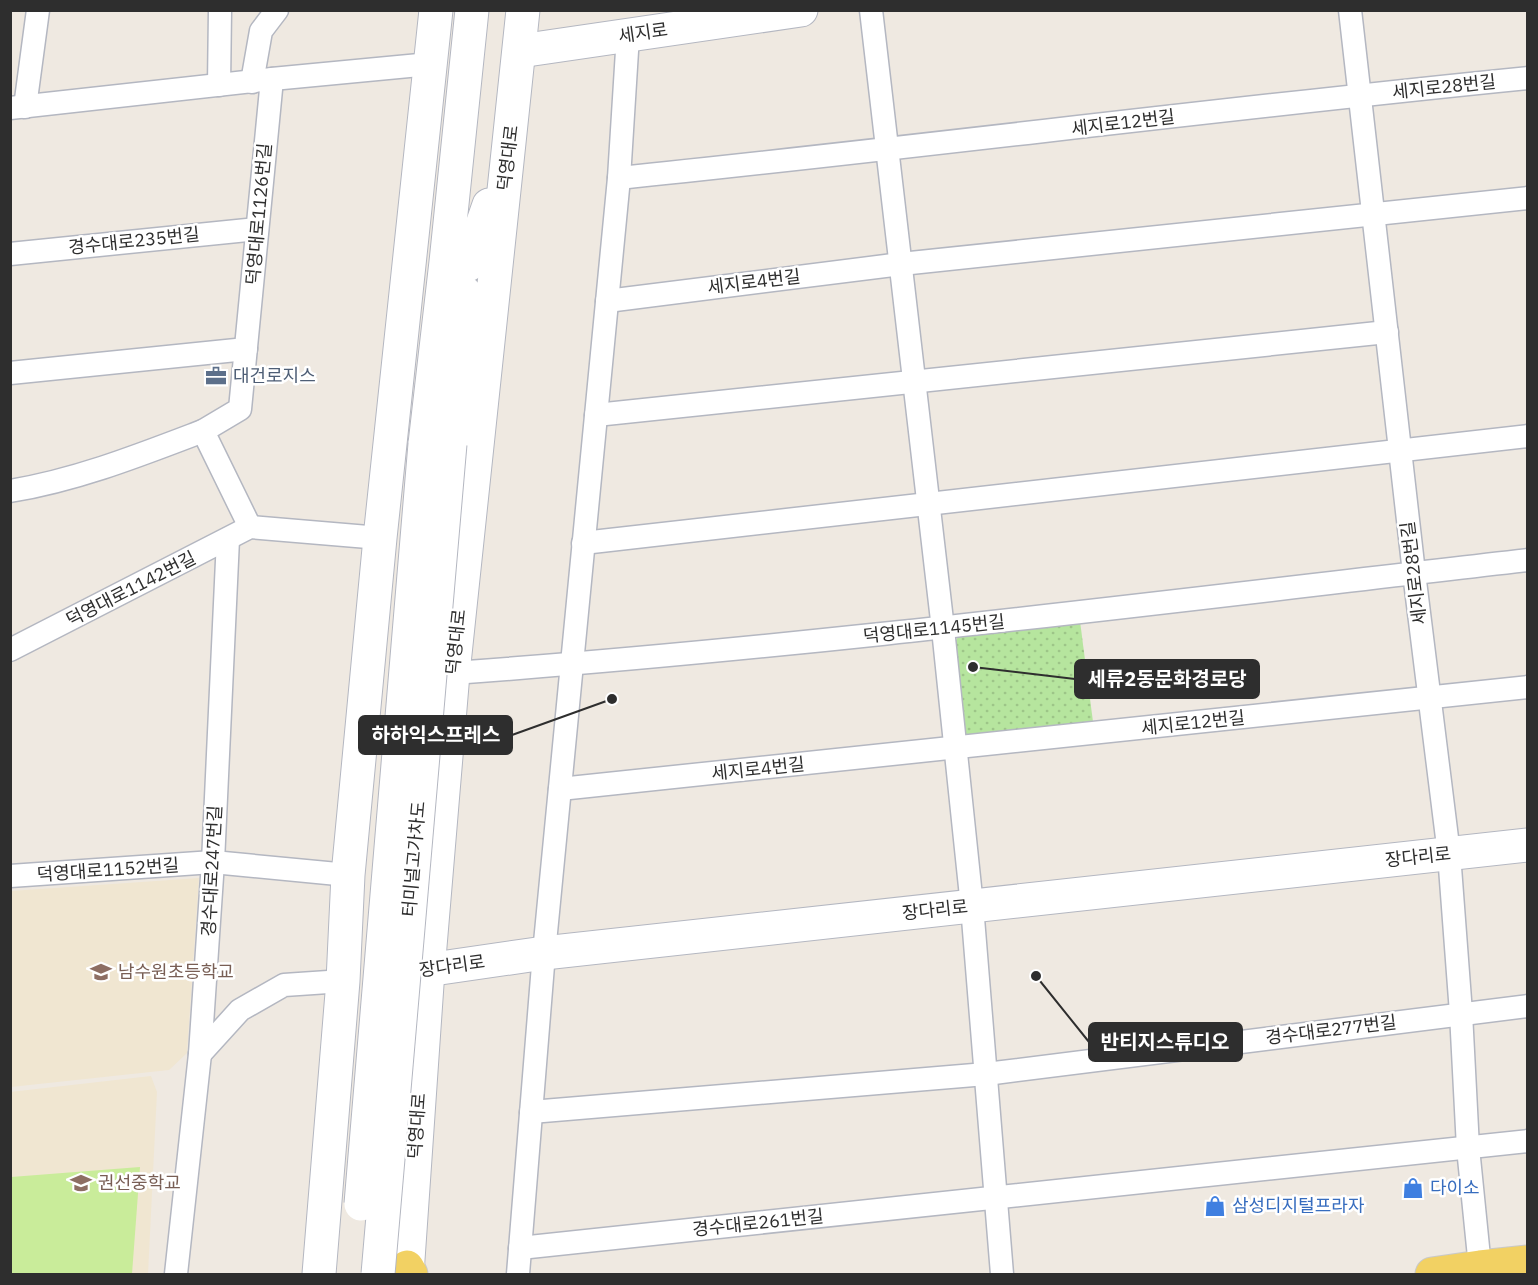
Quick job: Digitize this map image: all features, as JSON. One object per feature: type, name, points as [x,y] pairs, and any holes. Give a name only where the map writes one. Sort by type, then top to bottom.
[{"type":"main road","points":[[319,1275],[343,981],[348,875],[380,538],[436,10]]},
{"type":"main road","name":"덕영대로","points":[[457,263],[472,10]]},
{"type":"main road","name":"덕영대로","points":[[438,444],[457,263],[492,10]]},
{"type":"main road","name":"덕영대로","points":[[401,1273],[453,673],[507,155],[515,105],[523,10]]},
{"type":"main road","name":"세지로","points":[[520,51],[628,35],[694,18],[801,10]]},
{"type":"main road","points":[[422,146],[457,263]]},
{"type":"main road","points":[[457,263],[507,155]]},
{"type":"main road","name":"터미널고가차도","points":[[401,1273],[438,444]]},
{"type":"main road","name":"터미널고가차도","points":[[355,1275],[438,444]]},
{"type":"main road","name":"장다리로","points":[[343,981],[544,953],[1527,845]]},
{"type":"main road","points":[[1432,1275],[1527,1262]]},
{"type":"street","points":[[38,10],[18,107],[430,64]]},
{"type":"street","points":[[219,85],[220,10]]},
{"type":"street","name":"덕영대로1126번길","points":[[246,349],[257,229],[262,80],[261,31],[277,10]]},
{"type":"street","points":[[871,10],[956,749],[972,906],[1002,1275]]},
{"type":"street","name":"세지로28번길","points":[[1350,10],[1414,573],[1449,854],[1468,1148],[1480,1267]]},
{"type":"street","points":[[518,1275],[544,953],[619,178],[628,35]]},
{"type":"street","name":"세지로28번길","points":[[1360,95],[1527,78]]},
{"type":"street","name":"세지로12번길","points":[[886,151],[1360,95]]},
{"type":"street","points":[[619,178],[886,151]]},
{"type":"street","points":[[901,264],[1527,198]]},
{"type":"street","name":"경수대로235번길","points":[[10,254],[257,229]]},
{"type":"street","name":"세지로4번길","points":[[607,301],[901,264]]},
{"type":"street","points":[[596,415],[1387,332]]},
{"type":"street","points":[[10,373],[246,349],[240,409],[203,431],[109,466],[42,486],[10,491]]},
{"type":"street","points":[[203,431],[250,527],[380,538]]},
{"type":"street","points":[[583,543],[1527,436]]},
{"type":"street","name":"덕영대로1142번길","points":[[10,650],[250,527]]},
{"type":"street","name":"경수대로247번길","points":[[176,1275],[200,1054],[213,862],[228,539]]},
{"type":"street","name":"덕영대로1145번길","points":[[453,673],[943,629],[1527,560]]},
{"type":"street","points":[[1430,697],[1527,687]]},
{"type":"street","name":"세지로12번길","points":[[956,749],[1430,697]]},
{"type":"street","name":"세지로4번길","points":[[560,789],[956,749]]},
{"type":"street","name":"덕영대로1152번길","points":[[10,876],[213,862],[348,875]]},
{"type":"street","points":[[200,1054],[240,1010],[284,985],[343,981]]},
{"type":"street","name":"경수대로277번길","points":[[986,1074],[1527,1006]]},
{"type":"street","points":[[531,1112],[986,1074]]},
{"type":"street","points":[[996,1198],[1527,1141]]},
{"type":"street","name":"경수대로261번길","points":[[520,1248],[996,1198]]},
{"type":"shaded area","name":"남수원초등학교","points":[[199,878],[187,1053],[169,1070],[11,1087],[11,891]]},
{"type":"shaded area","name":"권선중학교","points":[[151,1076],[157,1092],[148,1274],[11,1274],[10,1092]]},
{"type":"green space","points":[[1080,621],[1093,722],[971,738],[960,729],[950,650],[958,637]]},
{"type":"green space","points":[[140,1167],[132,1274],[11,1274],[11,1177]]},
{"type":"place","name":"대건로지스","points":[[216,376]]},
{"type":"place","name":"세류2동문화경로당","points":[[973,667]]},
{"type":"place","name":"하하익스프레스","points":[[612,699]]},
{"type":"place","name":"남수원초등학교","points":[[101,972]]},
{"type":"place","name":"반티지스튜디오","points":[[1036,976]]},
{"type":"place","name":"권선중학교","points":[[81,1183]]},
{"type":"place","name":"다이소","points":[[1413,1188]]},
{"type":"place","name":"삼성디지털프라자","points":[[1215,1206]]}]
